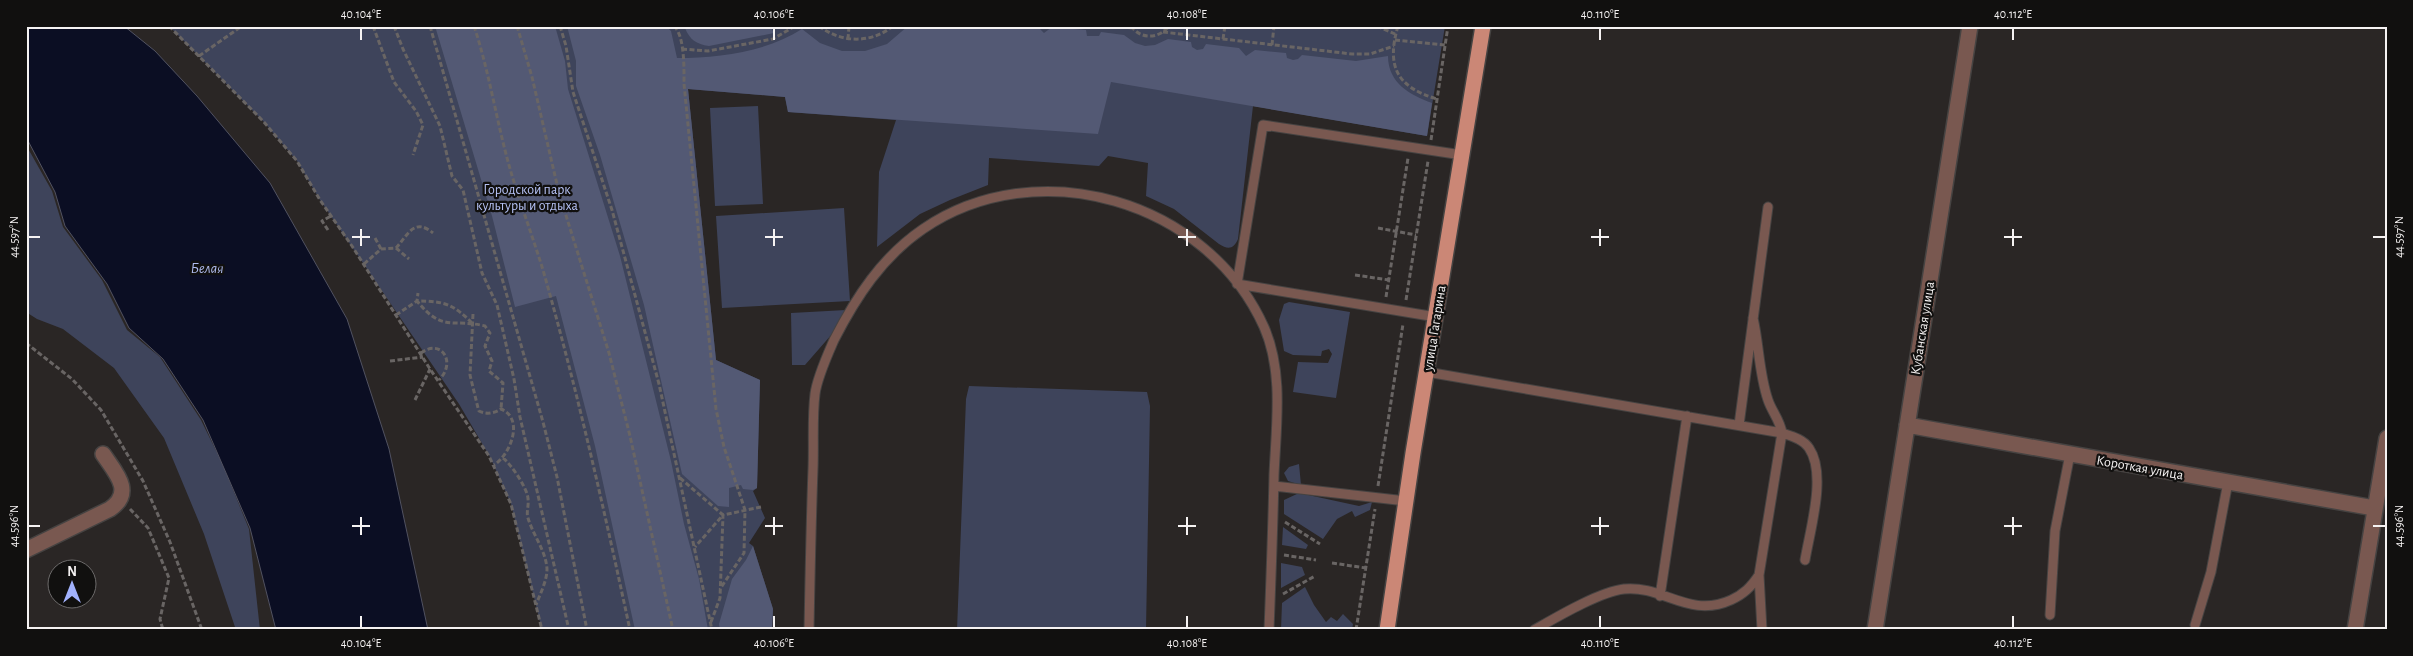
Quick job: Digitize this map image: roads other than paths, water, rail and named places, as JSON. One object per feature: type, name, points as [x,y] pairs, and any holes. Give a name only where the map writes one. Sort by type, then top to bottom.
[{"type":"main road","name":"улица Гагарина","points":[[1387,630],[1483,26]]},
{"type":"street","name":"Кубанская улица","points":[[1875,630],[1970,26]]},
{"type":"street","name":"Короткая улица","points":[[1907,425],[2374,508]]},
{"type":"street","points":[[2355,630],[2387,438]]},
{"type":"street","points":[[26,550],[117,504],[122,498],[123,488],[103,454]]},
{"type":"lane","points":[[1237,284],[1262,125],[1462,155]]},
{"type":"lane","points":[[809,629],[815,392],[833,342],[861,292],[873,275],[906,242],[948,215],[997,196],[1026,192],[1060,192],[1096,196],[1127,205],[1183,230],[1208,251],[1237,284],[1264,328],[1272,355],[1277,394],[1269,630]]},
{"type":"lane","points":[[1739,425],[1768,207]]},
{"type":"lane","points":[[1237,284],[1436,317]]},
{"type":"lane","points":[[1753,318],[1764,386],[1768,400],[1780,423],[1782,433],[1759,575],[1762,630]]},
{"type":"lane","points":[[1427,372],[1739,425],[1782,433],[1798,439],[1808,446],[1814,458],[1817,471],[1816,493],[1805,560]]},
{"type":"lane","points":[[1660,596],[1687,416]]},
{"type":"lane","points":[[2050,615],[2055,531],[2070,454]]},
{"type":"lane","points":[[2195,625],[2211,572],[2228,482]]},
{"type":"lane","points":[[1274,486],[1406,501]]},
{"type":"lane","points":[[1534,630],[1606,594],[1625,589],[1645,591],[1688,605],[1706,607],[1723,604],[1751,588],[1759,575]]},
{"type":"water","name":"Белая","points":[[26,26],[124,26],[155,51],[197,96],[270,183],[347,319],[389,449],[428,630],[276,630],[250,528],[203,420],[163,359],[129,328],[107,284],[65,226],[55,192],[26,137]]},
{"type":"park label","name":"Городской парк культуры и отдыха","points":[[527,197]]}]
